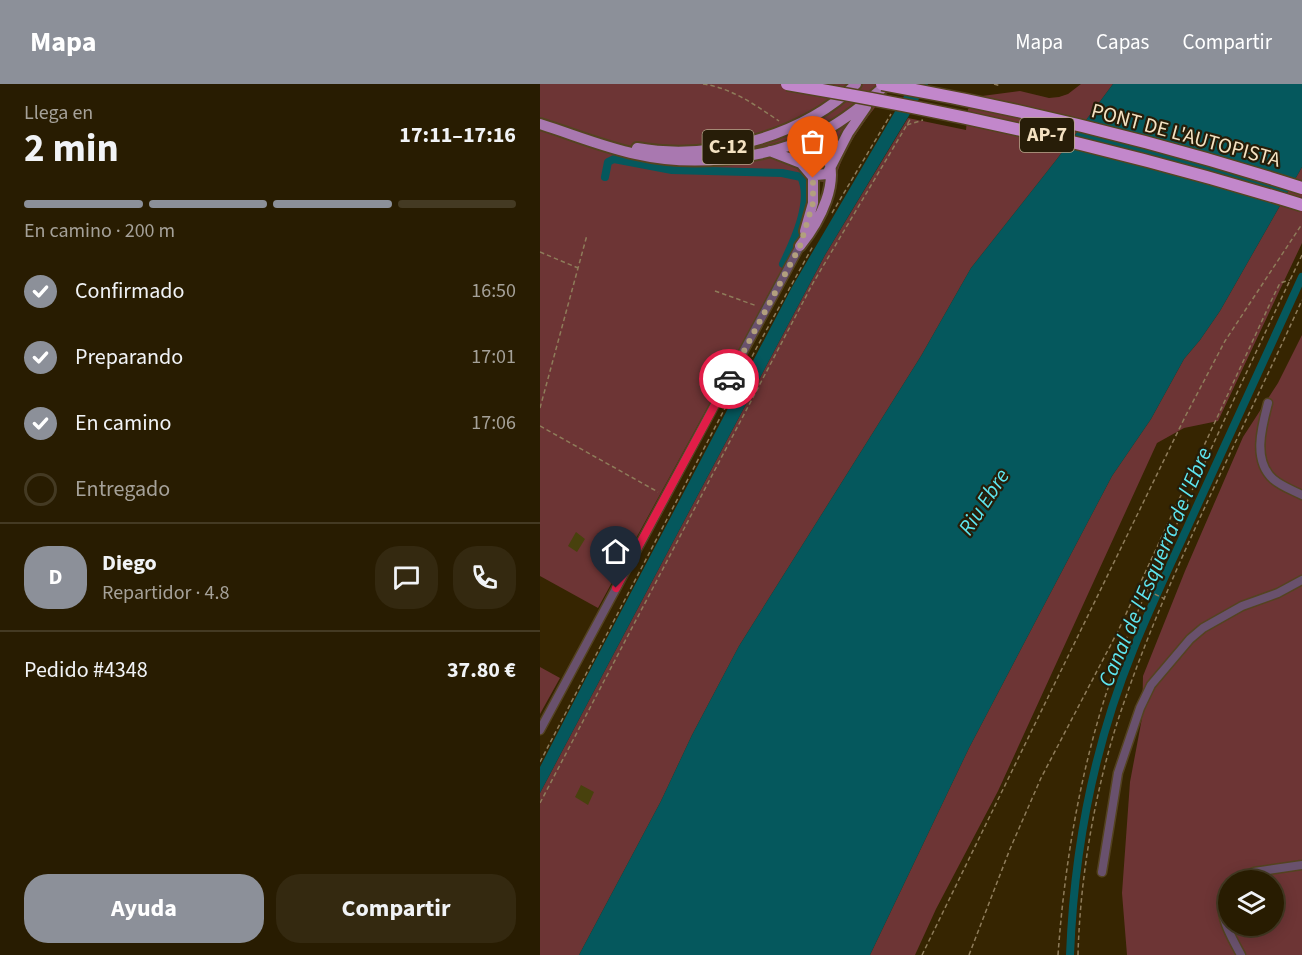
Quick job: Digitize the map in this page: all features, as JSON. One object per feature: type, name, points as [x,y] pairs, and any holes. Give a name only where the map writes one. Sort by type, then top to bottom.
[{"type":"highway","name":"PONT DE L'AUTOPISTA","points":[[787,84],[910,105],[1051,136],[1302,206]]},
{"type":"highway","name":"PONT DE L'AUTOPISTA","points":[[880,88],[1058,120],[1247,170],[1302,188]]},
{"type":"main road","name":"C-12","points":[[586,139],[652,150],[702,151],[722,148],[757,140],[786,129],[824,109],[856,84]]},
{"type":"main road","name":"C-12","points":[[540,124],[604,147],[637,154],[715,160],[739,158],[813,137],[855,110],[887,84]]},
{"type":"main road","points":[[812,166],[815,174],[820,176],[827,174],[848,133],[880,88]]},
{"type":"main road","points":[[800,246],[813,203],[813,137]]},
{"type":"main road","points":[[800,246],[808,236],[823,207],[830,186],[830,170],[825,151],[813,137]]},
{"type":"main road","name":"C-12","points":[[652,150],[666,158]]},
{"type":"main road","points":[[770,151],[801,163],[811,175],[813,184]]},
{"type":"street","points":[[540,730],[800,246]]},
{"type":"street","points":[[1268,403],[1259,447],[1264,464],[1271,478],[1302,495]]},
{"type":"street","points":[[1102,872],[1118,773],[1150,686],[1190,639],[1203,628],[1242,606],[1278,593],[1302,580]]},
{"type":"street","points":[[1268,870],[1302,865]]},
{"type":"street","points":[[1232,936],[1241,955]]},
{"type":"path","points":[[703,84],[717,86],[746,99],[779,120],[786,129]]},
{"type":"path","points":[[994,84],[1001,86]]},
{"type":"path","points":[[830,215],[893,110]]},
{"type":"path","points":[[540,803],[813,283],[915,112]]},
{"type":"path","points":[[922,955],[1186,415],[1225,341],[1302,224]]},
{"type":"path","points":[[540,408],[587,235]]},
{"type":"path","points":[[540,762],[812,246]]},
{"type":"path","points":[[540,252],[578,268]]},
{"type":"path","points":[[1058,955],[1071,838],[1084,773],[1101,709],[1123,646],[1147,591],[1242,380],[1302,255]]},
{"type":"path","points":[[969,955],[1013,842],[1041,778],[1119,629],[1280,283],[1290,280]]},
{"type":"path","points":[[715,291],[766,310]]},
{"type":"path","points":[[1078,955],[1084,874],[1116,725],[1165,599],[1302,300]]},
{"type":"path","points":[[540,426],[667,497]]},
{"type":"path","points":[[1147,591],[1165,599]]},
{"type":"shaded area","points":[[540,84],[893,84],[850,144],[834,186],[806,176],[806,215],[793,251],[598,608],[540,576]]},
{"type":"shaded area","points":[[1081,84],[1113,84],[971,268],[921,356],[739,646],[692,735],[661,801],[579,955],[540,955],[540,793],[825,255],[908,118],[966,130],[968,109],[982,96],[1020,91],[1049,98],[1059,97],[1068,94]]},
{"type":"shaded area","points":[[1302,167],[1302,243],[1218,421],[1184,428],[1157,443],[998,791],[936,909],[915,955],[870,955],[969,748],[1112,476],[1151,419],[1184,359],[1220,311]]},
{"type":"shaded area","points":[[1302,335],[1302,955],[1127,955],[1122,893],[1130,782],[1142,718],[1143,676],[1243,437],[1278,383]]},
{"type":"shaded area","points":[[540,667],[560,678],[540,714]]},
{"type":"water","points":[[911,84],[928,84],[825,255],[540,793],[540,767],[588,674],[792,287]]},
{"type":"water","name":"Riu Ebre","points":[[1113,84],[1302,84],[1302,167],[1220,311],[1184,359],[1151,419],[1112,476],[969,748],[870,955],[579,955],[661,801],[692,735],[739,646],[921,356],[971,268]]},
{"type":"building","points":[[576,532],[585,539],[577,552],[568,546]]},
{"type":"building","points":[[581,785],[594,792],[588,805],[575,797]]},
{"type":"waterway","points":[[605,177],[608,162],[614,159],[672,170],[782,173],[801,177],[805,197],[801,221],[783,264]]},
{"type":"waterway","name":"Canal de l'Esquerra de l'Ebre","points":[[1070,955],[1081,838],[1097,761],[1119,686],[1157,595],[1302,277]]},
{"type":"way so far","points":[[729,379],[800,246],[813,203],[813,178]]},
{"type":"route","points":[[616,588],[729,379]]}]
